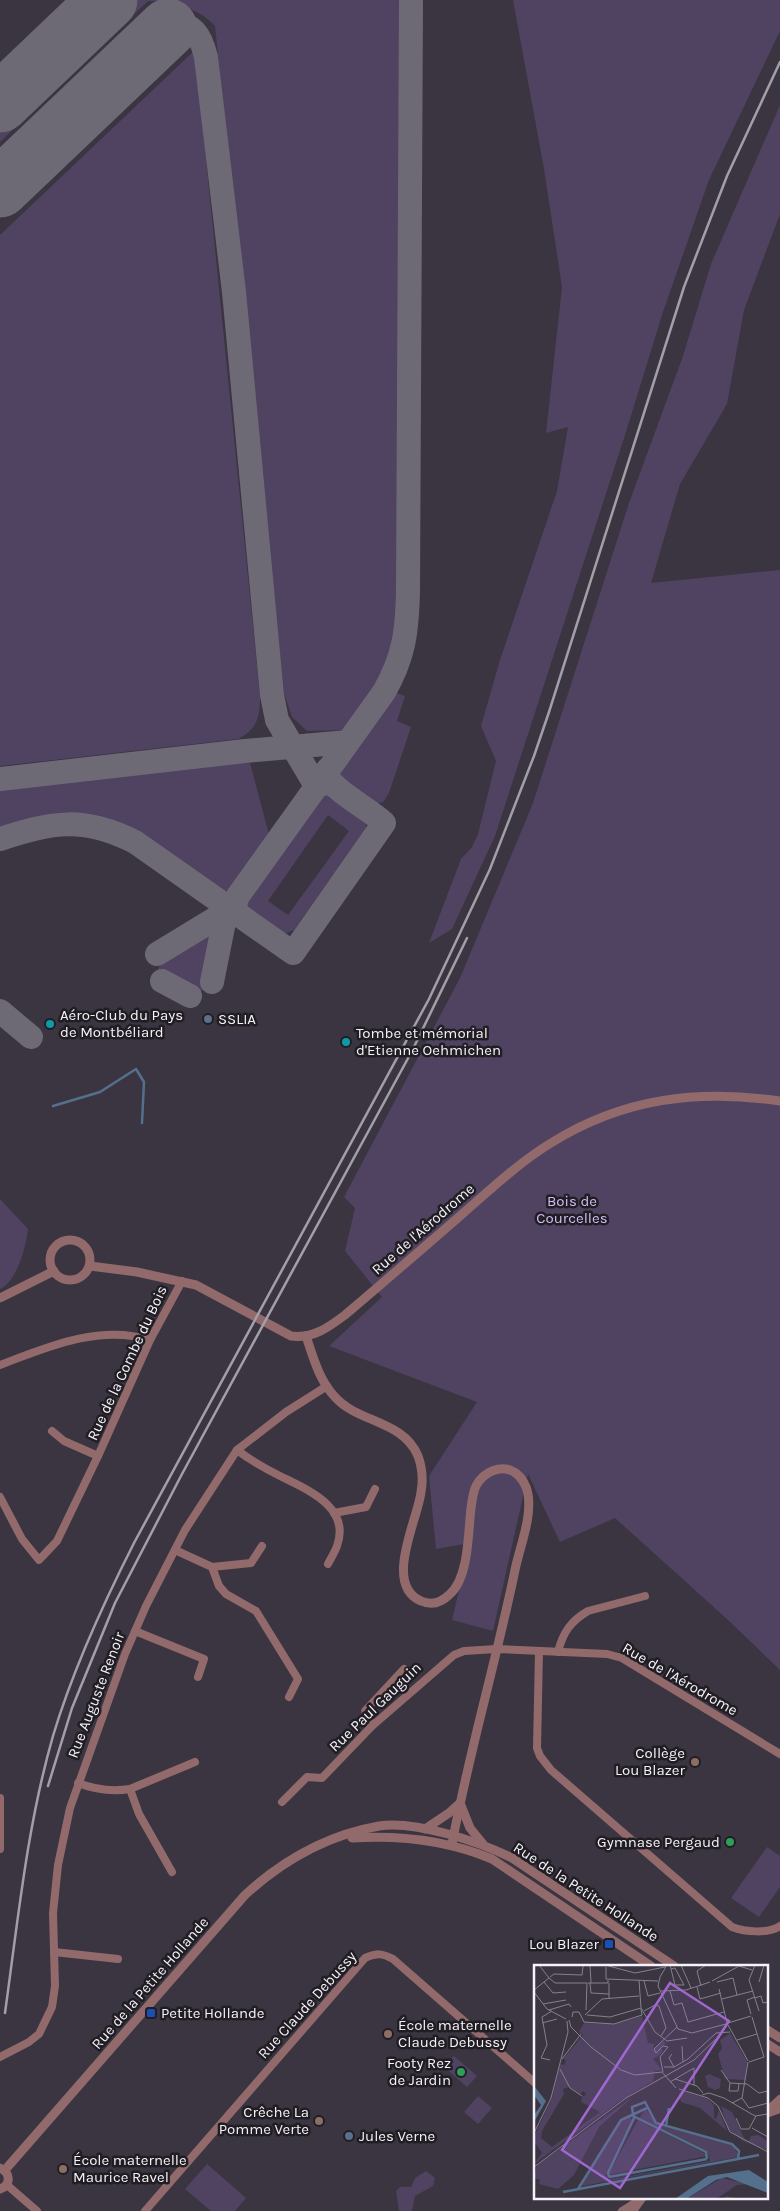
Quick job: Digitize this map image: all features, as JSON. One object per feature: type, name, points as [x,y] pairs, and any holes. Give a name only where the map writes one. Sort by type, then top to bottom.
[{"type":"street","name":"Rue de l'Aérodrome","points":[[306,1336],[322,1331],[345,1315],[520,1165],[567,1133],[621,1111],[681,1097],[728,1095],[780,1101]]},
{"type":"street","points":[[67,1241],[78,1242],[87,1249],[90,1266],[87,1272],[77,1279],[64,1279],[54,1271],[50,1258],[56,1246],[67,1241]]},
{"type":"street","points":[[90,1266],[137,1272],[182,1281],[207,1290],[291,1336],[306,1336],[321,1378],[335,1398],[344,1405],[402,1434],[418,1456],[422,1480],[421,1495],[404,1556],[403,1573],[413,1597],[422,1602],[432,1604],[442,1600],[459,1584],[476,1485],[494,1469],[506,1468],[516,1472],[524,1481],[528,1492],[527,1516],[508,1605],[452,1840]]},
{"type":"street","points":[[0,1298],[54,1271]]},
{"type":"street","name":"Rue de la Combe du Bois","points":[[0,1497],[22,1540],[39,1560],[57,1541],[98,1456],[150,1340],[182,1281]]},
{"type":"street","points":[[0,1365],[36,1351],[83,1338],[124,1334],[150,1340]]},
{"type":"street","name":"Rue Auguste Renoir","points":[[0,2057],[30,2042],[39,2034],[52,2007],[55,1986],[53,1913],[58,1865],[78,1783],[135,1631],[185,1530],[238,1450],[286,1412],[327,1386]]},
{"type":"street","name":"Rue de la Combe du Bois","points":[[52,1431],[64,1441],[98,1456]]},
{"type":"street","points":[[238,1450],[273,1472],[320,1497],[334,1513],[339,1532],[337,1546],[328,1564]]},
{"type":"street","points":[[334,1513],[366,1507],[375,1489]]},
{"type":"street","points":[[175,1550],[212,1567],[251,1563],[262,1546]]},
{"type":"street","points":[[212,1567],[219,1586],[226,1594],[256,1611],[298,1679],[289,1697]]},
{"type":"street","points":[[558,1652],[563,1634],[573,1621],[581,1615],[588,1611],[645,1596]]},
{"type":"street","points":[[135,1631],[204,1659],[198,1677]]},
{"type":"street","name":"Rue de l'Aérodrome","points":[[497,1649],[607,1654],[622,1658],[780,1754]]},
{"type":"street","name":"Rue Paul Gauguin","points":[[282,1802],[307,1777],[322,1778],[372,1726],[454,1655],[464,1651],[497,1649]]},
{"type":"street","points":[[540,1651],[537,1748],[540,1756],[551,1770],[732,1927],[740,1930],[773,1930],[780,1927]]},
{"type":"street","points":[[372,1726],[365,1711],[404,1669]]},
{"type":"street","points":[[78,1783],[112,1792],[130,1789],[195,1762]]},
{"type":"street","points":[[130,1789],[139,1814],[172,1872]]},
{"type":"street","points":[[0,1798],[0,1849]]},
{"type":"street","points":[[425,1829],[460,1803]]},
{"type":"street","points":[[460,1803],[470,1828],[485,1846]]},
{"type":"street","name":"Rue de la Petite Hollande","points":[[2,2169],[245,1895],[267,1874],[290,1859],[310,1848],[336,1839],[380,1826],[425,1829],[492,1860],[650,1965]]},
{"type":"street","name":"Rue de la Petite Hollande","points":[[336,1839],[381,1836],[452,1840],[485,1846],[512,1858],[672,1965]]},
{"type":"street","points":[[54,1952],[118,1959]]},
{"type":"street","name":"Rue Claude Debussy","points":[[145,2211],[365,1958],[375,1954],[382,1954],[393,1959],[534,2081]]},
{"type":"street","points":[[768,2030],[780,2038]]},
{"type":"street","points":[[768,2044],[780,2052]]},
{"type":"street","points":[[768,2111],[780,2098]]},
{"type":"street","points":[[2,2169],[8,2175],[3,2187],[38,2211]]},
{"type":"street","points":[[622,2211],[643,2198]]},
{"type":"street","points":[[633,2211],[643,2198]]},
{"type":"green space","points":[[128,0],[403,0],[398,635],[389,662],[377,686],[346,730],[307,731],[292,717],[284,693],[215,26],[193,10],[166,2],[148,1],[0,142],[0,121]]},
{"type":"green space","points":[[513,0],[780,0],[780,31],[709,180],[663,312],[495,836],[452,929],[429,943],[461,859],[472,847],[478,834],[496,761],[481,726],[500,660],[557,491],[568,427],[546,433],[562,287],[544,169]]},
{"type":"green space","points":[[195,50],[260,696],[258,716],[250,731],[238,739],[0,766],[0,235]]},
{"type":"green space","name":"Bois de Courcelles","points":[[780,105],[780,214],[744,310],[727,404],[680,484],[651,583],[780,570],[780,1670],[727,1619],[615,1518],[560,1542],[528,1474],[493,1631],[452,1620],[470,1543],[436,1549],[429,1476],[477,1402],[329,1346],[382,1297],[345,1251],[355,1208],[344,1197],[460,978],[533,803],[629,503],[683,356],[711,264]]},
{"type":"green space","points":[[397,693],[405,696],[397,721],[411,727],[389,793],[383,802],[374,804],[339,781],[335,772],[386,697]]},
{"type":"green space","points":[[250,763],[270,838],[238,885],[227,893],[218,892],[154,845],[119,826],[101,820],[72,815],[51,817],[0,832],[0,788],[198,764]]},
{"type":"green space","points":[[331,791],[348,802],[363,816],[366,828],[294,930],[282,935],[246,912],[244,898],[318,794]],"holes":[[[328,815],[349,831],[288,915],[268,901]]]},
{"type":"green space","points":[[220,925],[210,976],[201,992],[195,995],[163,979],[158,971],[161,960]]},
{"type":"green space","points":[[0,1199],[28,1229],[20,1263],[11,1279],[0,1289]]},
{"type":"green space","points":[[767,1847],[780,1856],[780,1887],[759,1917],[731,1898]]},
{"type":"green space","name":"Footy Rez de Jardin","points":[[454,2056],[477,2076],[467,2087],[444,2067]]},
{"type":"green space","points":[[478,2096],[492,2108],[478,2124],[464,2112]]},
{"type":"green space","points":[[207,2164],[246,2198],[235,2211],[211,2211],[185,2189]]},
{"type":"green space","points":[[426,2171],[435,2178],[433,2186],[415,2196],[412,2211],[399,2211],[396,2191],[400,2187],[411,2187],[415,2178]]},
{"type":"waterway","points":[[53,1106],[100,1092],[136,1069],[144,1082],[142,1123]]},
{"type":"taxiway","points":[[237,913],[235,904],[238,896],[384,692],[396,667],[403,644],[407,620],[408,592],[411,0]]},
{"type":"taxiway","points":[[168,28],[175,24],[188,26],[200,39],[206,57],[234,292],[272,695],[277,720],[316,786],[325,783],[330,784]]},
{"type":"taxiway","points":[[0,779],[245,751],[348,742]]},
{"type":"taxiway","points":[[0,839],[36,829],[68,824],[99,828],[116,834],[135,842],[293,953],[384,823],[337,788],[327,776],[328,769]]},
{"type":"taxiway","points":[[157,954],[226,912],[230,907]]},
{"type":"taxiway","points":[[212,982],[226,912]]},
{"type":"taxiway","points":[[162,981],[190,996]]},
{"type":"taxiway","points":[[0,1011],[31,1037]]},
{"type":"runway","points":[[0,103],[108,0]]},
{"type":"runway","points":[[0,188],[168,28]]},
{"type":"railway","points":[[5,2013],[24,1873],[36,1804],[53,1736],[79,1662],[134,1543],[429,999],[490,869],[549,712],[684,287],[727,176],[780,62]]},
{"type":"railway","points":[[48,1786],[72,1708],[115,1603],[182,1474],[412,1051],[467,938]]},
{"type":"place","name":"SSLIA","points":[[208,1019]]},
{"type":"place","name":"Aéro-Club du Pays de Montbéliard","points":[[50,1024]]},
{"type":"place","name":"Tombe et mémorial d'Etienne Oehmichen","points":[[346,1042]]},
{"type":"place","name":"Collège Lou Blazer","points":[[695,1762]]},
{"type":"place","name":"Gymnase Pergaud","points":[[730,1842]]},
{"type":"place","name":"Lou Blazer","points":[[609,1944]]},
{"type":"place","name":"Petite Hollande","points":[[151,2013]]},
{"type":"place","name":"École maternelle Claude Debussy","points":[[388,2034]]},
{"type":"place","name":"Footy Rez de Jardin","points":[[461,2072]]},
{"type":"place","name":"Crêche La Pomme Verte","points":[[319,2121]]},
{"type":"place","name":"Jules Verne","points":[[349,2136]]},
{"type":"place","name":"École maternelle Maurice Ravel","points":[[63,2169]]}]
